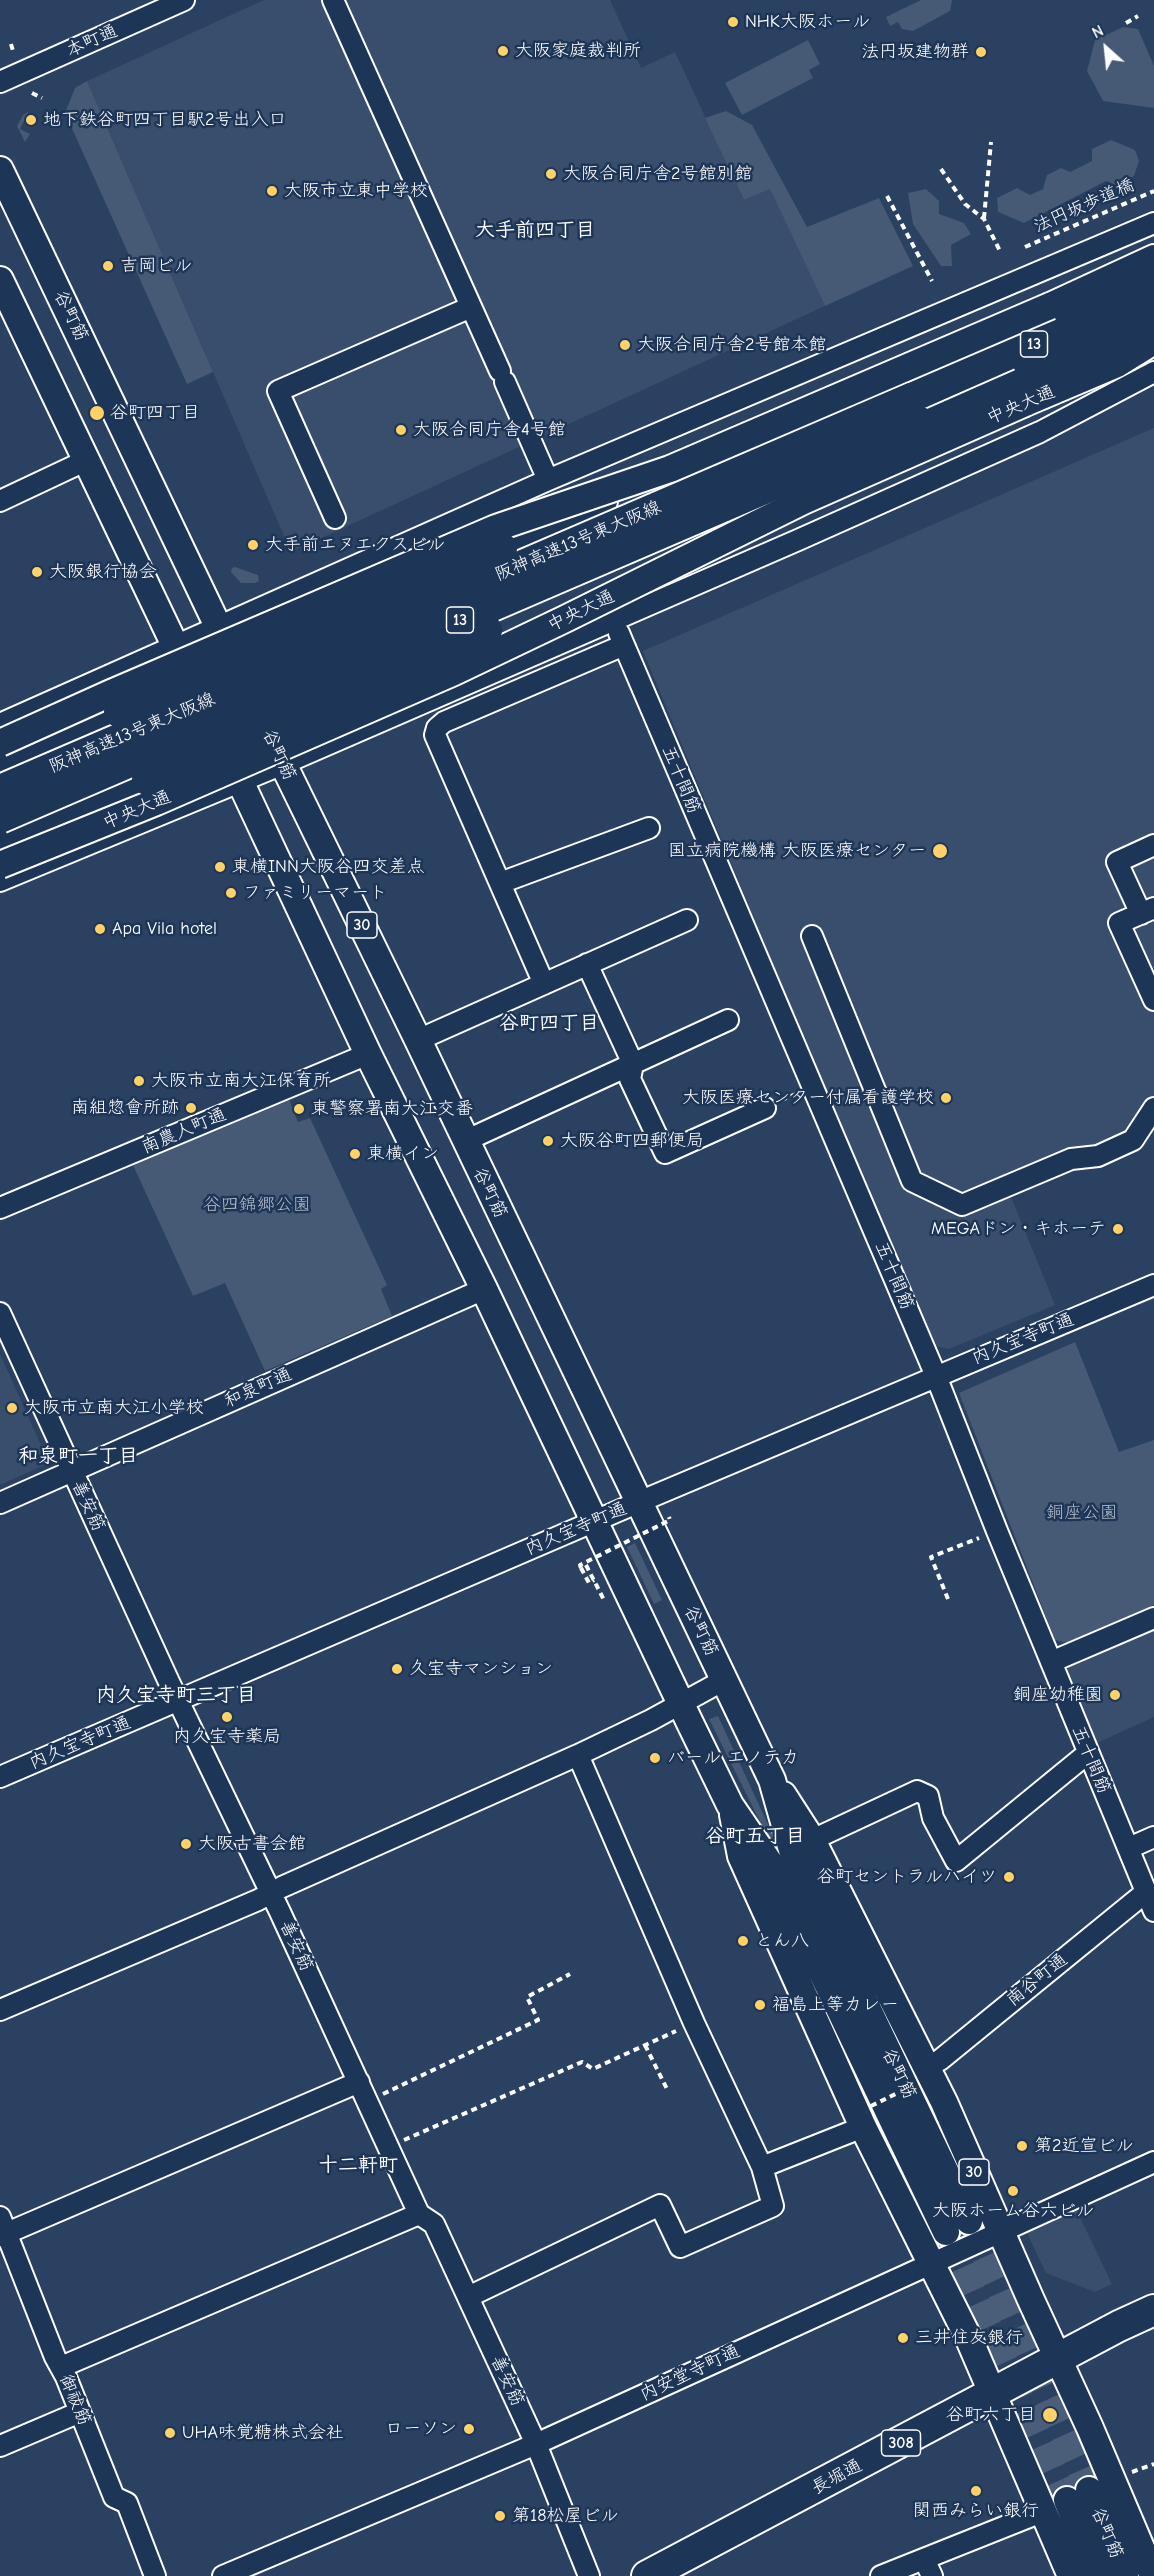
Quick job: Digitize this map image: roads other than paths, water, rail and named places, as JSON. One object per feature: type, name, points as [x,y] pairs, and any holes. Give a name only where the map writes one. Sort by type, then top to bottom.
[{"type":"highway","name":"阪神高速13号東大阪線","points":[[0,790],[982,367],[1154,286]]},
{"type":"highway","name":"阪神高速13号東大阪線","points":[[0,818],[991,392],[1063,360],[1154,315]]},
{"type":"highway","points":[[0,839],[147,780],[342,695],[456,644],[739,508],[1023,394],[1111,343],[1154,329]]},
{"type":"highway","points":[[0,768],[119,712],[502,548],[670,469]]},
{"type":"highway","name":"長堀通","points":[[647,2576],[1119,2326],[1154,2310]]},
{"type":"main road","name":"谷町筋","points":[[0,170],[772,1780],[792,1850],[969,2221]]},
{"type":"main road","points":[[0,743],[496,528],[670,469],[1050,306],[1154,258]]},
{"type":"main road","name":"谷町筋","points":[[0,280],[8,318],[87,460],[368,1054],[484,1289],[680,1703],[730,1805],[769,1862],[946,2232]]},
{"type":"main road","name":"中央大通","points":[[0,865],[156,802],[443,676],[565,619],[1023,394],[1117,364],[1154,341]]},
{"type":"main road","name":"30","points":[[772,1780],[799,1817],[812,1840],[921,2075],[1000,2231],[1090,2427],[1153,2576]]},
{"type":"main road","points":[[730,1805],[741,1856],[867,2116],[931,2264],[969,2339],[1071,2576]]},
{"type":"main road","name":"谷町筋","points":[[1098,2576],[1078,2495],[1125,2576]]},
{"type":"street","name":"本町通","points":[[0,81],[184,0]]},
{"type":"street","points":[[333,0],[548,480]]},
{"type":"street","points":[[0,724],[548,480],[1154,223]]},
{"type":"street","points":[[335,518],[278,391],[471,307]]},
{"type":"street","name":"中央大通","points":[[0,881],[283,764],[614,620],[1040,432],[1120,392],[1154,372]]},
{"type":"street","points":[[0,501],[87,460]]},
{"type":"street","name":"五十間筋","points":[[614,620],[936,1376],[997,1531],[1154,1911]]},
{"type":"street","points":[[544,984],[435,735],[437,728],[444,722],[624,645]]},
{"type":"street","points":[[500,883],[649,828]]},
{"type":"street","points":[[1154,845],[1117,862],[1148,911],[1119,923],[1154,1000]]},
{"type":"street","points":[[418,1040],[687,920]]},
{"type":"street","points":[[812,936],[912,1181],[962,1205],[1071,1159],[1098,1156],[1133,1140],[1154,1108]]},
{"type":"street","points":[[587,964],[633,1064],[630,1079],[665,1153],[765,1108]]},
{"type":"street","points":[[465,1141],[728,1020]]},
{"type":"street","name":"南農人町通","points":[[0,1208],[368,1054]]},
{"type":"street","name":"内久宝寺町通","points":[[0,1777],[594,1521],[1154,1285]]},
{"type":"street","name":"和泉町通","points":[[0,1503],[484,1289]]},
{"type":"street","name":"善安筋","points":[[0,1313],[420,2214],[434,2224],[536,2444],[589,2576]]},
{"type":"street","points":[[1051,1662],[1154,1618]]},
{"type":"street","points":[[0,2010],[270,1893],[578,1755],[651,1720],[724,1680]]},
{"type":"street","points":[[812,1840],[917,1791],[928,1796],[933,1818],[956,1861],[1088,1753]]},
{"type":"street","points":[[468,2297],[660,2205],[680,2247],[773,2206],[762,2167],[694,2023],[578,1755]]},
{"type":"street","points":[[1129,1848],[1154,1837]]},
{"type":"street","name":"南谷町通","points":[[921,2075],[1146,1892]]},
{"type":"street","points":[[2,2229],[359,2082]]},
{"type":"street","points":[[762,2167],[867,2116]]},
{"type":"street","name":"内安堂寺町通","points":[[223,2576],[536,2444],[1154,2162]]},
{"type":"street","points":[[61,2367],[420,2214]]},
{"type":"street","name":"御祓筋","points":[[2,2229],[114,2497],[127,2503],[155,2576]]},
{"type":"street","points":[[0,2446],[80,2412]]},
{"type":"street","points":[[881,2576],[928,2567],[1044,2511]]},
{"type":"tunnel","points":[[969,2221],[1089,2490]]},
{"type":"tunnel","points":[[946,2232],[1067,2500]]},
{"type":"place","name":"NHK大阪ホール","points":[[733,22]]},
{"type":"place","name":"大阪家庭裁判所","points":[[503,51]]},
{"type":"place","name":"法円坂建物群","points":[[981,52]]},
{"type":"place","name":"地下鉄谷町四丁目駅2号出入口","points":[[31,120]]},
{"type":"place","name":"大阪合同庁舎2号館別館","points":[[551,174]]},
{"type":"place","name":"大阪市立東中学校","points":[[272,191]]},
{"type":"place","name":"吉岡ビル","points":[[108,266]]},
{"type":"place","name":"大阪合同庁舎2号館本館","points":[[625,345]]},
{"type":"place","name":"谷町四丁目","points":[[97,413]]},
{"type":"place","name":"大阪合同庁舎4号館","points":[[401,430]]},
{"type":"place","name":"大手前エヌエクスビル","points":[[253,545]]},
{"type":"place","name":"大阪銀行協会","points":[[37,572]]},
{"type":"place","name":"国立病院機構 大阪医療センター","points":[[940,851]]},
{"type":"place","name":"東横INN大阪谷四交差点","points":[[220,867]]},
{"type":"place","name":"ファミリーマート","points":[[231,893]]},
{"type":"place","name":"Apa Vila hotel","points":[[100,929]]},
{"type":"place","name":"大阪市立南大江保育所","points":[[139,1081]]},
{"type":"place","name":"大阪医療センター付属看護学校","points":[[946,1098]]},
{"type":"place","name":"南組惣會所跡","points":[[191,1108]]},
{"type":"place","name":"東警察署南大江交番","points":[[299,1109]]},
{"type":"place","name":"大阪谷町四郵便局","points":[[548,1141]]},
{"type":"place","name":"東横イン","points":[[355,1154]]},
{"type":"place","name":"MEGAドン・キホーテ","points":[[1118,1229]]},
{"type":"place","name":"大阪市立南大江小学校","points":[[12,1408]]},
{"type":"place","name":"久宝寺マンション","points":[[397,1669]]},
{"type":"place","name":"銅座幼稚園","points":[[1115,1695]]},
{"type":"place","name":"内久宝寺薬局","points":[[227,1717]]},
{"type":"place","name":"バール エノテカ","points":[[655,1758]]},
{"type":"place","name":"大阪古書会館","points":[[186,1844]]},
{"type":"place","name":"谷町セントラルハイツ","points":[[1009,1877]]},
{"type":"place","name":"とん八","points":[[743,1941]]},
{"type":"place","name":"福島上等カレー","points":[[760,2005]]},
{"type":"place","name":"第2近宣ビル","points":[[1022,2146]]},
{"type":"place","name":"大阪ホーム谷六ビル","points":[[1013,2191]]},
{"type":"place","name":"三井住友銀行","points":[[903,2338]]},
{"type":"place","name":"谷町六丁目","points":[[1050,2415]]},
{"type":"place","name":"ローソン","points":[[469,2429]]},
{"type":"place","name":"UHA味覚糖株式会社","points":[[170,2433]]},
{"type":"place","name":"関西みらい銀行","points":[[976,2491]]},
{"type":"place","name":"第18松屋ビル","points":[[500,2516]]},
{"type":"district","name":"大手前四丁目","points":[[535,230]]},
{"type":"district","name":"谷町四丁目","points":[[549,1023]]},
{"type":"district","name":"和泉町一丁目","points":[[78,1456]]},
{"type":"district","name":"内久宝寺町三丁目","points":[[176,1695]]},
{"type":"district","name":"谷町五丁目","points":[[755,1836]]},
{"type":"district","name":"十二軒町","points":[[358,2165]]},
{"type":"park label","name":"谷四錦郷公園","points":[[257,1205]]},
{"type":"park label","name":"銅座公園","points":[[1082,1513]]}]
